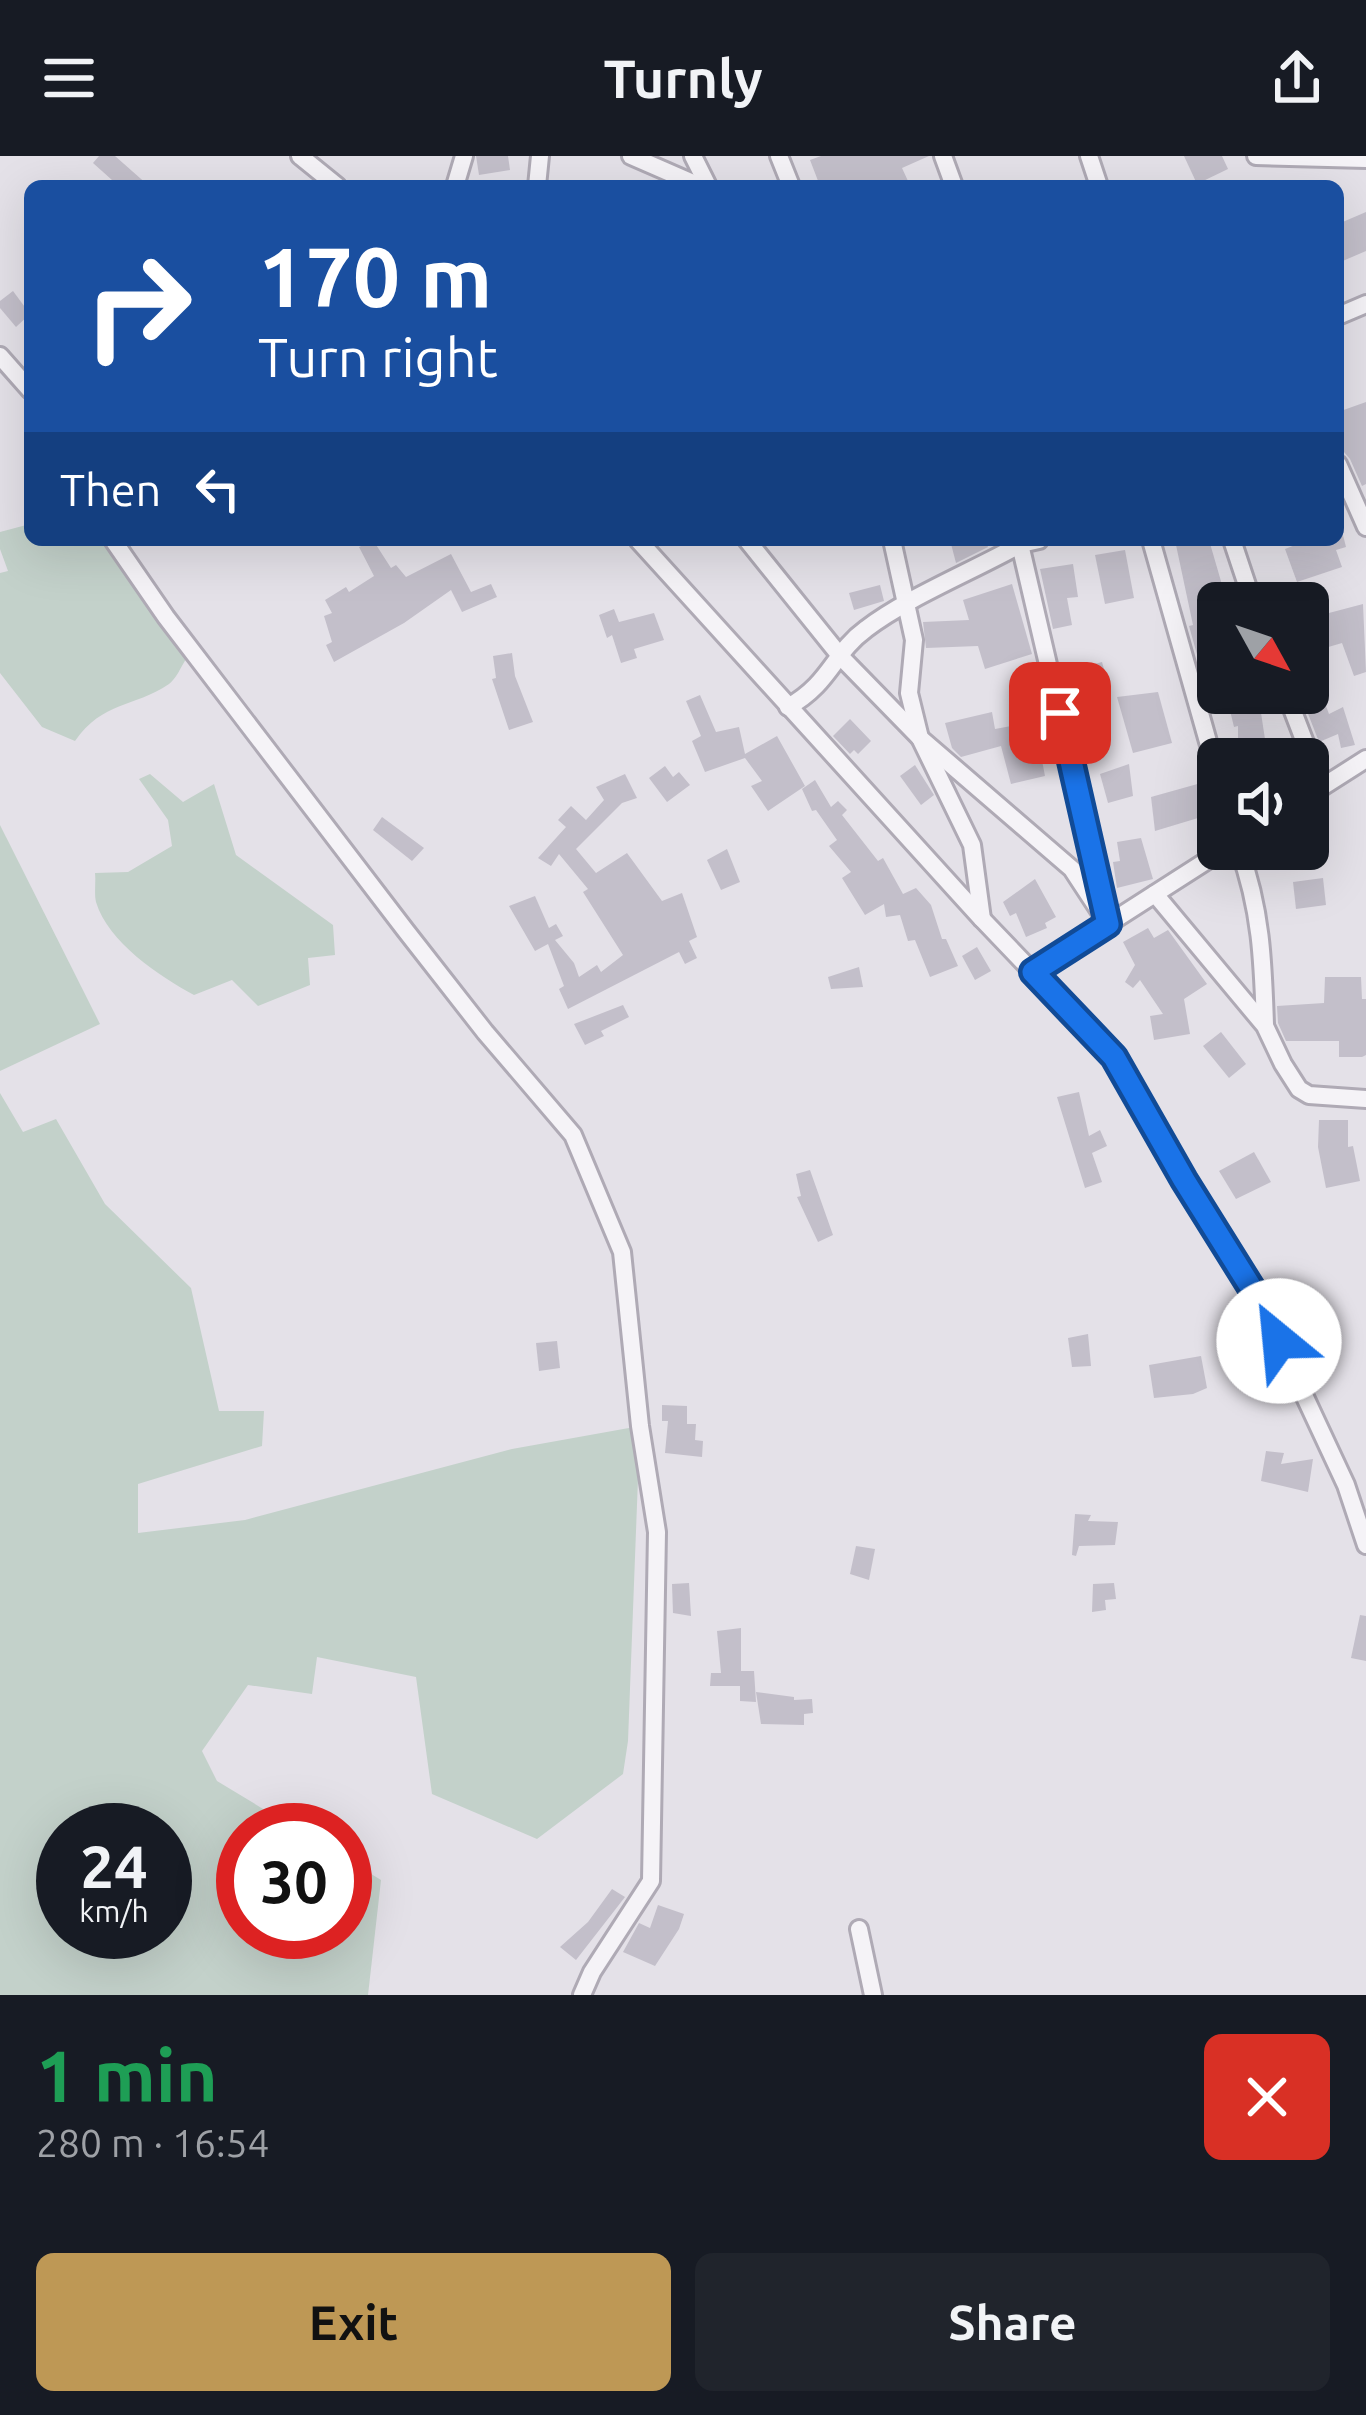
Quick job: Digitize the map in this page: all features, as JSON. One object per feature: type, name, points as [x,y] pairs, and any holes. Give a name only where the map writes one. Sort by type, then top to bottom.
[{"type":"street","points":[[300,156],[330,180]]},
{"type":"street","points":[[631,156],[689,180]]},
{"type":"street","points":[[1256,156],[1366,159]]},
{"type":"street","points":[[0,356],[24,383]]},
{"type":"street","points":[[1344,478],[1366,527]]},
{"type":"street","points":[[116,546],[406,931],[573,1136],[622,1252],[640,1426],[657,1532],[651,1881],[582,1995]]},
{"type":"street","points":[[643,546],[982,919],[1114,1057],[1262,1305],[1346,1485],[1366,1545]]},
{"type":"street","points":[[752,546],[842,657],[920,738],[1072,869],[1108,924]]},
{"type":"street","points":[[893,546],[914,640],[909,693],[920,738],[972,845],[982,919]]},
{"type":"street","points":[[788,707],[826,680],[859,634],[883,616],[1019,546]]},
{"type":"street","points":[[1027,546],[1108,924]]},
{"type":"street","points":[[1153,546],[1207,738]]},
{"type":"street","points":[[1234,546],[1245,582]]},
{"type":"street","points":[[1329,782],[1366,759]]},
{"type":"street","points":[[1033,972],[1197,867]]},
{"type":"street","points":[[1247,870],[1256,894],[1263,952],[1265,1026]]},
{"type":"street","points":[[1155,894],[1265,1026],[1300,1089],[1309,1095],[1366,1099]]},
{"type":"street","points":[[860,1929],[873,1995]]},
{"type":"shaded area","points":[[24,526],[24,546],[106,546],[186,659],[176,676],[156,692],[96,719],[75,741],[42,727],[0,673],[0,573],[8,571],[0,532]]},
{"type":"shaded area","points":[[150,774],[183,802],[214,784],[236,855],[333,925],[335,955],[308,958],[310,985],[258,1006],[232,980],[194,995],[151,968],[111,931],[96,902],[95,873],[128,872],[172,846],[168,820],[139,779]]},
{"type":"shaded area","points":[[0,825],[100,1024],[0,1071]]},
{"type":"shaded area","points":[[0,1093],[23,1132],[56,1119],[105,1204],[191,1288],[219,1411],[264,1411],[262,1446],[138,1484],[138,1533],[245,1520],[512,1449],[640,1426],[623,1774],[537,1839],[432,1794],[416,1677],[317,1657],[312,1694],[248,1685],[202,1751],[217,1781],[253,1803],[216,1803],[216,1959],[372,1959],[372,1874],[381,1880],[368,1995],[0,1995]]},
{"type":"building","points":[[99,156],[115,156],[142,180],[112,180],[93,163]]},
{"type":"building","points":[[476,156],[508,156],[510,170],[479,175]]},
{"type":"building","points":[[821,156],[929,156],[902,168],[908,180],[818,180],[810,160]]},
{"type":"building","points":[[1184,156],[1222,156],[1228,169],[1195,180]]},
{"type":"building","points":[[1366,212],[1366,251],[1344,260],[1344,221]]},
{"type":"building","points":[[13,291],[24,306],[24,320],[16,327],[0,308],[0,301]]},
{"type":"building","points":[[1366,402],[1366,484],[1362,486],[1344,452],[1344,410]]},
{"type":"building","points":[[1344,539],[1346,547],[1336,550],[1342,567],[1297,582],[1285,549],[1344,546]]},
{"type":"building","points":[[377,546],[391,568],[396,565],[406,577],[451,554],[471,592],[491,584],[497,597],[462,612],[451,590],[334,662],[326,645],[332,642],[324,616],[332,613],[325,600],[374,576],[359,547]]},
{"type":"building","points":[[952,546],[988,546],[988,547],[956,563]]},
{"type":"building","points":[[1176,546],[1211,546],[1221,582],[1197,582],[1197,654],[1189,626],[1193,625]]},
{"type":"building","points":[[1125,550],[1134,598],[1105,604],[1095,555]]},
{"type":"building","points":[[1073,564],[1078,597],[1067,598],[1072,625],[1053,629],[1040,569]]},
{"type":"building","points":[[1012,584],[1032,654],[985,669],[978,646],[926,648],[923,622],[969,620],[963,600]]},
{"type":"building","points":[[880,585],[884,601],[854,610],[849,593]]},
{"type":"building","points":[[1363,604],[1366,672],[1354,676],[1342,643],[1329,647],[1329,613]]},
{"type":"building","points":[[614,609],[619,622],[654,613],[664,640],[634,649],[637,658],[621,663],[599,615]]},
{"type":"building","points":[[512,653],[515,676],[533,722],[509,730],[492,679],[496,678],[493,656]]},
{"type":"building","points":[[1102,662],[1111,694],[1075,704],[1066,672]]},
{"type":"building","points":[[1158,692],[1172,743],[1133,753],[1117,697]]},
{"type":"building","points":[[700,695],[716,732],[739,727],[745,754],[777,736],[805,786],[768,811],[751,786],[762,781],[745,758],[705,772],[692,741],[701,736],[686,701]]},
{"type":"building","points":[[1343,707],[1355,745],[1341,748],[1338,734],[1317,738],[1308,714],[1329,714]]},
{"type":"building","points":[[992,712],[995,729],[1034,722],[1035,752],[1040,750],[1045,776],[1011,784],[1001,746],[961,757],[952,748],[945,723]]},
{"type":"building","points":[[1231,714],[1261,714],[1265,738],[1238,738],[1238,726],[1234,727]]},
{"type":"building","points":[[850,719],[871,741],[858,754],[854,750],[850,754],[833,736]]},
{"type":"building","points":[[1129,764],[1133,796],[1108,803],[1100,774]]},
{"type":"building","points":[[915,765],[934,795],[921,805],[900,776]]},
{"type":"building","points":[[665,766],[673,777],[679,772],[690,785],[667,802],[649,778]]},
{"type":"building","points":[[625,774],[637,798],[622,803],[576,849],[596,873],[627,853],[662,901],[682,893],[697,937],[689,941],[697,958],[685,964],[679,952],[568,1009],[548,944],[535,951],[509,906],[535,896],[549,928],[556,924],[563,936],[555,940],[579,977],[597,965],[601,972],[623,955],[583,892],[588,889],[559,854],[551,866],[538,858],[566,827],[558,820],[571,806],[586,820],[604,800],[596,787]]},
{"type":"building","points":[[815,780],[831,807],[838,801],[847,810],[842,815],[878,861],[883,858],[903,894],[916,888],[931,905],[942,939],[958,966],[930,977],[915,940],[908,941],[900,915],[886,917],[884,904],[865,915],[842,878],[851,872],[829,846],[837,840],[816,810],[812,811],[802,789]]},
{"type":"building","points":[[1197,784],[1197,818],[1155,831],[1151,797]]},
{"type":"building","points":[[382,817],[424,848],[412,861],[373,830]]},
{"type":"building","points":[[1141,838],[1153,879],[1117,888],[1113,862],[1120,861],[1117,842]]},
{"type":"building","points":[[727,849],[740,882],[721,890],[707,860]]},
{"type":"building","points":[[1323,878],[1326,905],[1296,909],[1293,882]]},
{"type":"building","points":[[1035,879],[1056,917],[1045,923],[1047,928],[1026,937],[1016,913],[1010,916],[1003,902]]},
{"type":"building","points":[[1148,928],[1154,938],[1168,930],[1207,984],[1184,999],[1190,1034],[1154,1040],[1150,1016],[1163,1014],[1140,980],[1133,988],[1125,982],[1135,965],[1123,942]]},
{"type":"building","points":[[977,947],[991,971],[975,980],[962,956]]},
{"type":"building","points":[[859,967],[863,987],[831,989],[828,977]]},
{"type":"building","points":[[1325,977],[1361,977],[1362,999],[1366,999],[1366,1055],[1362,1057],[1339,1057],[1339,1041],[1286,1041],[1277,1006],[1324,1003]]},
{"type":"building","points":[[623,1005],[629,1017],[585,1045],[574,1024]]},
{"type":"building","points":[[1221,1032],[1246,1064],[1229,1078],[1203,1046]]},
{"type":"building","points":[[1079,1092],[1089,1136],[1100,1130],[1107,1146],[1092,1153],[1102,1182],[1085,1188],[1057,1097]]},
{"type":"building","points":[[1319,1120],[1348,1120],[1348,1147],[1353,1146],[1360,1181],[1326,1188],[1318,1147]]},
{"type":"building","points":[[1254,1152],[1271,1182],[1236,1199],[1219,1171]]},
{"type":"building","points":[[810,1170],[833,1235],[818,1242],[797,1197],[801,1196],[796,1174]]},
{"type":"building","points":[[1088,1334],[1091,1366],[1072,1367],[1068,1338]]},
{"type":"building","points":[[557,1341],[560,1368],[539,1371],[536,1343]]},
{"type":"building","points":[[1201,1356],[1207,1388],[1154,1398],[1149,1365]]},
{"type":"building","points":[[662,1405],[687,1406],[687,1424],[696,1424],[695,1440],[703,1441],[702,1457],[665,1453],[668,1421],[662,1421]]},
{"type":"building","points":[[1266,1451],[1284,1453],[1281,1464],[1313,1459],[1308,1492],[1261,1481]]},
{"type":"building","points":[[1075,1514],[1091,1515],[1088,1521],[1118,1522],[1115,1545],[1079,1546],[1076,1556],[1072,1555]]},
{"type":"building","points":[[856,1546],[875,1549],[869,1580],[850,1574]]},
{"type":"building","points":[[689,1583],[691,1616],[673,1613],[672,1584]]},
{"type":"building","points":[[1114,1583],[1116,1599],[1105,1600],[1106,1610],[1092,1612],[1093,1584]]},
{"type":"building","points":[[1360,1615],[1366,1616],[1366,1661],[1351,1658]]},
{"type":"building","points":[[741,1628],[741,1671],[754,1671],[756,1702],[740,1701],[740,1686],[710,1686],[711,1673],[721,1673],[717,1631]]},
{"type":"building","points":[[756,1692],[812,1699],[813,1713],[804,1714],[804,1725],[761,1724]]},
{"type":"building","points":[[612,1889],[625,1897],[576,1960],[560,1947],[588,1922]]},
{"type":"building","points":[[658,1905],[684,1914],[655,1966],[623,1952],[639,1923],[650,1928]]},
{"type":"route","points":[[1060,713],[1108,924],[1033,972],[1114,1057],[1279,1341]]}]
